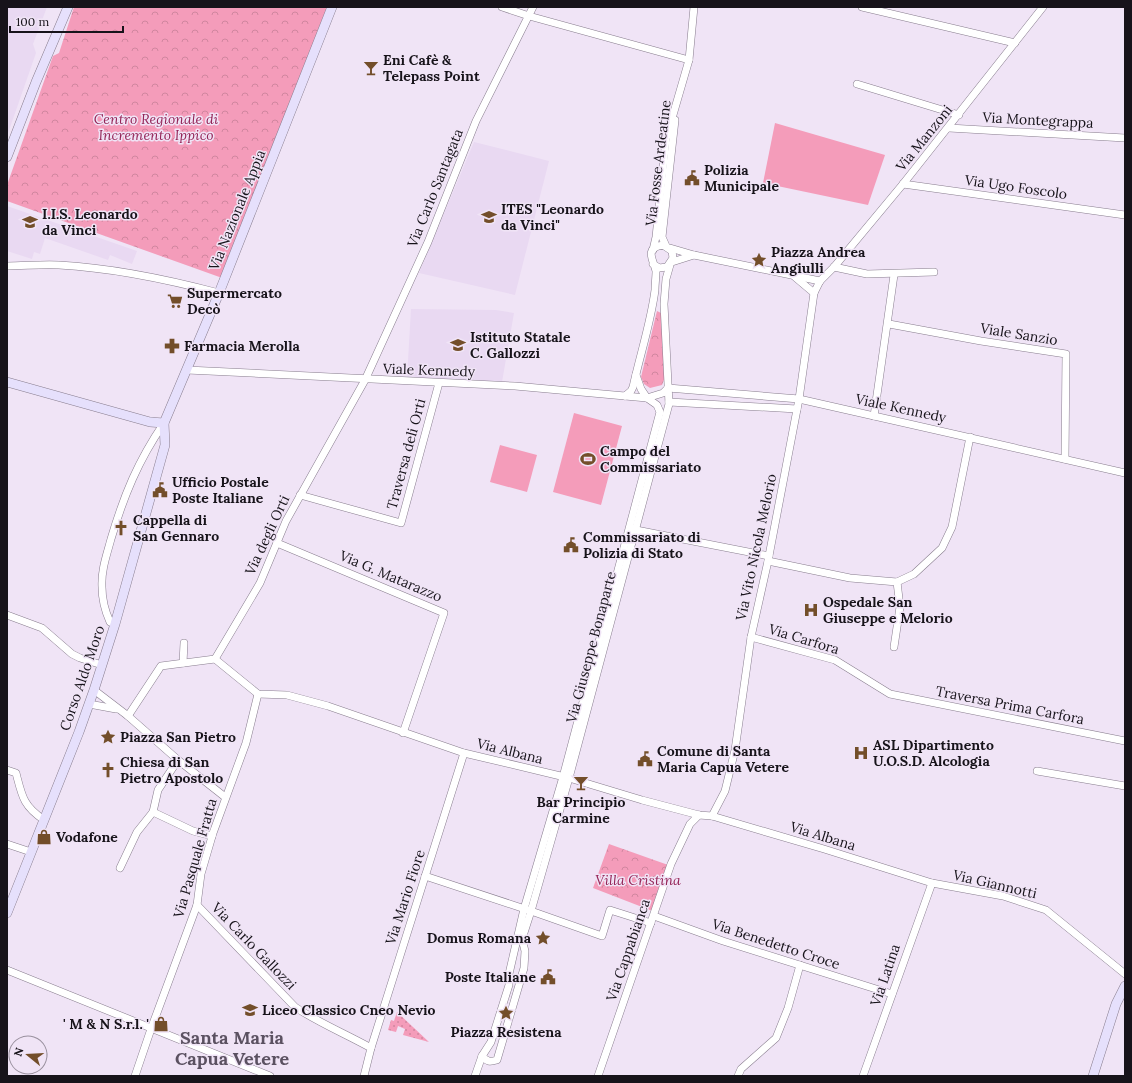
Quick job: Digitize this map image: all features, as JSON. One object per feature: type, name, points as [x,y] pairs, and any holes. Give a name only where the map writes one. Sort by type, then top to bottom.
[{"type":"main road","points":[[7,157],[36,82],[68,7]]},
{"type":"main road","name":"Via Nazionale Appia","points":[[164,423],[219,293],[332,7]]},
{"type":"main road","points":[[7,382],[150,422],[164,423]]},
{"type":"main road","name":"Corso Aldo Moro","points":[[7,913],[94,690],[115,624],[165,445],[164,423]]},
{"type":"main road","points":[[1093,1076],[1116,1004],[1125,986]]},
{"type":"street","points":[[502,7],[529,16],[688,60]]},
{"type":"street","name":"Via Carlo Santagata","points":[[366,380],[428,242],[476,121],[533,7]]},
{"type":"street","name":"Via Fosse Ardeatine","points":[[625,396],[631,391],[653,302],[656,271],[651,257],[656,236],[666,139],[688,60],[694,7]]},
{"type":"street","points":[[862,7],[1015,44]]},
{"type":"street","name":"Via Manzoni","points":[[820,281],[834,267],[949,128],[1043,7]]},
{"type":"street","name":"Via Fosse Ardeatine","points":[[668,388],[664,304],[666,279],[673,254],[662,237],[673,130],[682,83]]},
{"type":"street","points":[[857,84],[959,115]]},
{"type":"street","name":"Via Montegrappa","points":[[949,128],[1125,138]]},
{"type":"street","name":"Via Ugo Foscolo","points":[[903,184],[1125,215]]},
{"type":"street","name":"Via Fosse Ardeatine","points":[[653,250],[659,246],[668,247]]},
{"type":"street","points":[[668,247],[694,255],[820,281]]},
{"type":"street","points":[[653,264],[663,268],[694,255]]},
{"type":"street","points":[[7,266],[57,265],[155,276],[219,293]]},
{"type":"street","points":[[834,267],[867,274],[894,275],[934,272]]},
{"type":"street","points":[[874,416],[889,324],[894,275]]},
{"type":"street","points":[[795,276],[814,293]]},
{"type":"street","name":"Via Vito Nicola Melorio","points":[[712,816],[725,791],[735,750],[751,637],[798,409],[814,293],[820,281]]},
{"type":"street","points":[[653,302],[659,300],[664,304]]},
{"type":"street","name":"Viale Sanzio","points":[[889,324],[981,342],[1066,354],[1065,459]]},
{"type":"street","name":"Viale Kennedy","points":[[187,370],[366,380],[515,386],[647,398]]},
{"type":"street","points":[[632,530],[660,415],[657,405],[647,398],[637,381],[636,374]]},
{"type":"street","name":"Via degli Orti","points":[[215,659],[260,583],[286,521],[366,380]]},
{"type":"street","name":"Traversa deli Orti","points":[[300,495],[401,523],[439,383]]},
{"type":"street","points":[[647,398],[658,395],[668,388]]},
{"type":"street","points":[[482,1056],[491,1062],[497,1060],[524,968],[525,958],[522,939],[632,530],[669,402],[668,388]]},
{"type":"street","name":"Viale Kennedy","points":[[668,388],[799,399],[1125,473]]},
{"type":"street","points":[[669,402],[798,409]]},
{"type":"street","points":[[115,624],[110,622],[103,600],[102,587],[104,565],[127,490],[154,438],[164,423]]},
{"type":"street","points":[[632,530],[850,578],[897,582],[914,574],[942,548],[952,527],[970,437]]},
{"type":"street","name":"Via G. Matarazzo","points":[[277,543],[444,613],[403,733]]},
{"type":"street","points":[[894,648],[900,607],[897,582]]},
{"type":"street","points":[[7,615],[42,628],[72,654],[102,665]]},
{"type":"street","name":"Via Carfora","points":[[751,637],[835,660],[890,694]]},
{"type":"street","points":[[183,663],[184,643]]},
{"type":"street","points":[[128,716],[161,666],[215,659],[258,694]]},
{"type":"street","points":[[94,690],[118,710],[128,716],[178,760],[225,797]]},
{"type":"street","name":"Via Albana","points":[[258,694],[287,695],[328,706],[464,753],[566,777],[699,815],[712,816],[932,883]]},
{"type":"street","name":"Via Pasquale Fratta","points":[[135,1076],[150,1028],[197,905],[201,874],[225,797],[246,743],[258,694]]},
{"type":"street","name":"Traversa Prima Carfora","points":[[890,694],[1125,741]]},
{"type":"street","points":[[89,704],[118,710]]},
{"type":"street","name":"Via Mario Fiore","points":[[371,1048],[464,753]]},
{"type":"street","points":[[120,868],[137,832],[153,812],[158,790],[178,760]]},
{"type":"street","points":[[7,770],[16,773],[21,794],[30,810],[44,820]]},
{"type":"street","points":[[1037,771],[1125,786]]},
{"type":"street","points":[[153,812],[193,831],[212,836]]},
{"type":"street","name":"Via Cappabianca","points":[[598,1076],[671,864],[690,824],[699,815]]},
{"type":"street","points":[[7,844],[31,852]]},
{"type":"street","points":[[425,876],[530,911]]},
{"type":"street","name":"Via Giannotti","points":[[932,883],[1003,896],[1046,910],[1125,974]]},
{"type":"street","name":"Via Latina","points":[[864,1076],[932,883]]},
{"type":"street","name":"Via Carlo Gallozzi","points":[[197,905],[295,1007],[309,1017],[344,1032],[371,1048]]},
{"type":"street","name":"Via Benedetto Croce","points":[[530,911],[602,936],[610,910],[652,920],[723,941],[892,994]]},
{"type":"street","points":[[475,1076],[482,1056],[491,1042],[509,985],[509,974],[514,957],[530,911]]},
{"type":"street","points":[[514,957],[525,958]]},
{"type":"street","points":[[738,1076],[741,1069],[776,1038],[788,1008],[800,965]]},
{"type":"street","points":[[7,970],[270,1076]]},
{"type":"street","points":[[364,1076],[371,1048]]},
{"type":"shaded area","points":[[7,7],[47,7],[33,44],[36,53],[7,136]]},
{"type":"shaded area","name":"ITES \"Leonardo da Vinci\"","points":[[474,142],[549,161],[515,295],[419,273]]},
{"type":"shaded area","name":"I.I.S. Leonardo da Vinci","points":[[7,206],[137,251],[132,264],[110,255],[108,260],[45,238],[40,254],[34,252],[32,259],[7,251]]},
{"type":"shaded area","name":"Istituto Statale C. Gallozzi","points":[[411,309],[496,310],[514,313],[502,382],[407,378]]},
{"type":"green space","name":"Centro Regionale di Incremento Ippico","points":[[74,7],[332,7],[225,279],[7,201],[7,185],[53,56],[59,53]]},
{"type":"green space","points":[[775,123],[885,155],[868,205],[763,183]]},
{"type":"green space","points":[[657,311],[661,313],[665,377],[662,385],[650,388],[644,384],[641,377]]},
{"type":"green space","name":"Campo del Commissariato","points":[[574,413],[622,426],[601,505],[553,492]]},
{"type":"green space","points":[[500,445],[537,455],[527,492],[490,482]]},
{"type":"green space","name":"Villa Cristina","points":[[609,844],[671,866],[655,912],[593,888]]},
{"type":"green space","points":[[397,1012],[429,1042],[403,1035],[405,1029],[398,1026],[396,1032],[388,1030],[391,1020],[394,1021]]},
{"type":"place","name":"Eni Cafè & Telepass Point","points":[[371,68]]},
{"type":"place","name":"Polizia Municipale","points":[[692,178]]},
{"type":"place","name":"ITES \"Leonardo da Vinci\"","points":[[489,217]]},
{"type":"place","name":"I.I.S. Leonardo da Vinci","points":[[30,222]]},
{"type":"place","name":"Piazza Andrea Angiulli","points":[[759,260]]},
{"type":"place","name":"Supermercato Decò","points":[[175,301]]},
{"type":"place","name":"Istituto Statale C. Gallozzi","points":[[458,345]]},
{"type":"place","name":"Farmacia Merolla","points":[[172,346]]},
{"type":"place","name":"Campo del Commissariato","points":[[588,459]]},
{"type":"place","name":"Ufficio Postale Poste Italiane","points":[[160,490]]},
{"type":"place","name":"Cappella di San Gennaro","points":[[121,528]]},
{"type":"place","name":"Commissariato di Polizia di Stato","points":[[571,545]]},
{"type":"place","name":"Ospedale San Giuseppe e Melorio","points":[[811,610]]},
{"type":"place","name":"Piazza San Pietro","points":[[108,737]]},
{"type":"place","name":"ASL Dipartimento U.O.S.D. Alcologia","points":[[861,753]]},
{"type":"place","name":"Comune di Santa Maria Capua Vetere","points":[[645,759]]},
{"type":"place","name":"Chiesa di San Pietro Apostolo","points":[[108,770]]},
{"type":"place","name":"Bar Principio Carmine","points":[[581,783]]},
{"type":"place","name":"Vodafone","points":[[44,837]]},
{"type":"place","name":"Domus Romana","points":[[543,938]]},
{"type":"place","name":"Poste Italiane","points":[[548,977]]},
{"type":"place","name":"Liceo Classico Cneo Nevio","points":[[250,1010]]},
{"type":"place","name":"Piazza Resistena","points":[[506,1013]]},
{"type":"place","name":"' M & N S.r.l. '","points":[[161,1024]]},
{"type":"district","name":"Santa Maria Capua Vetere","points":[[232,1047]]}]
